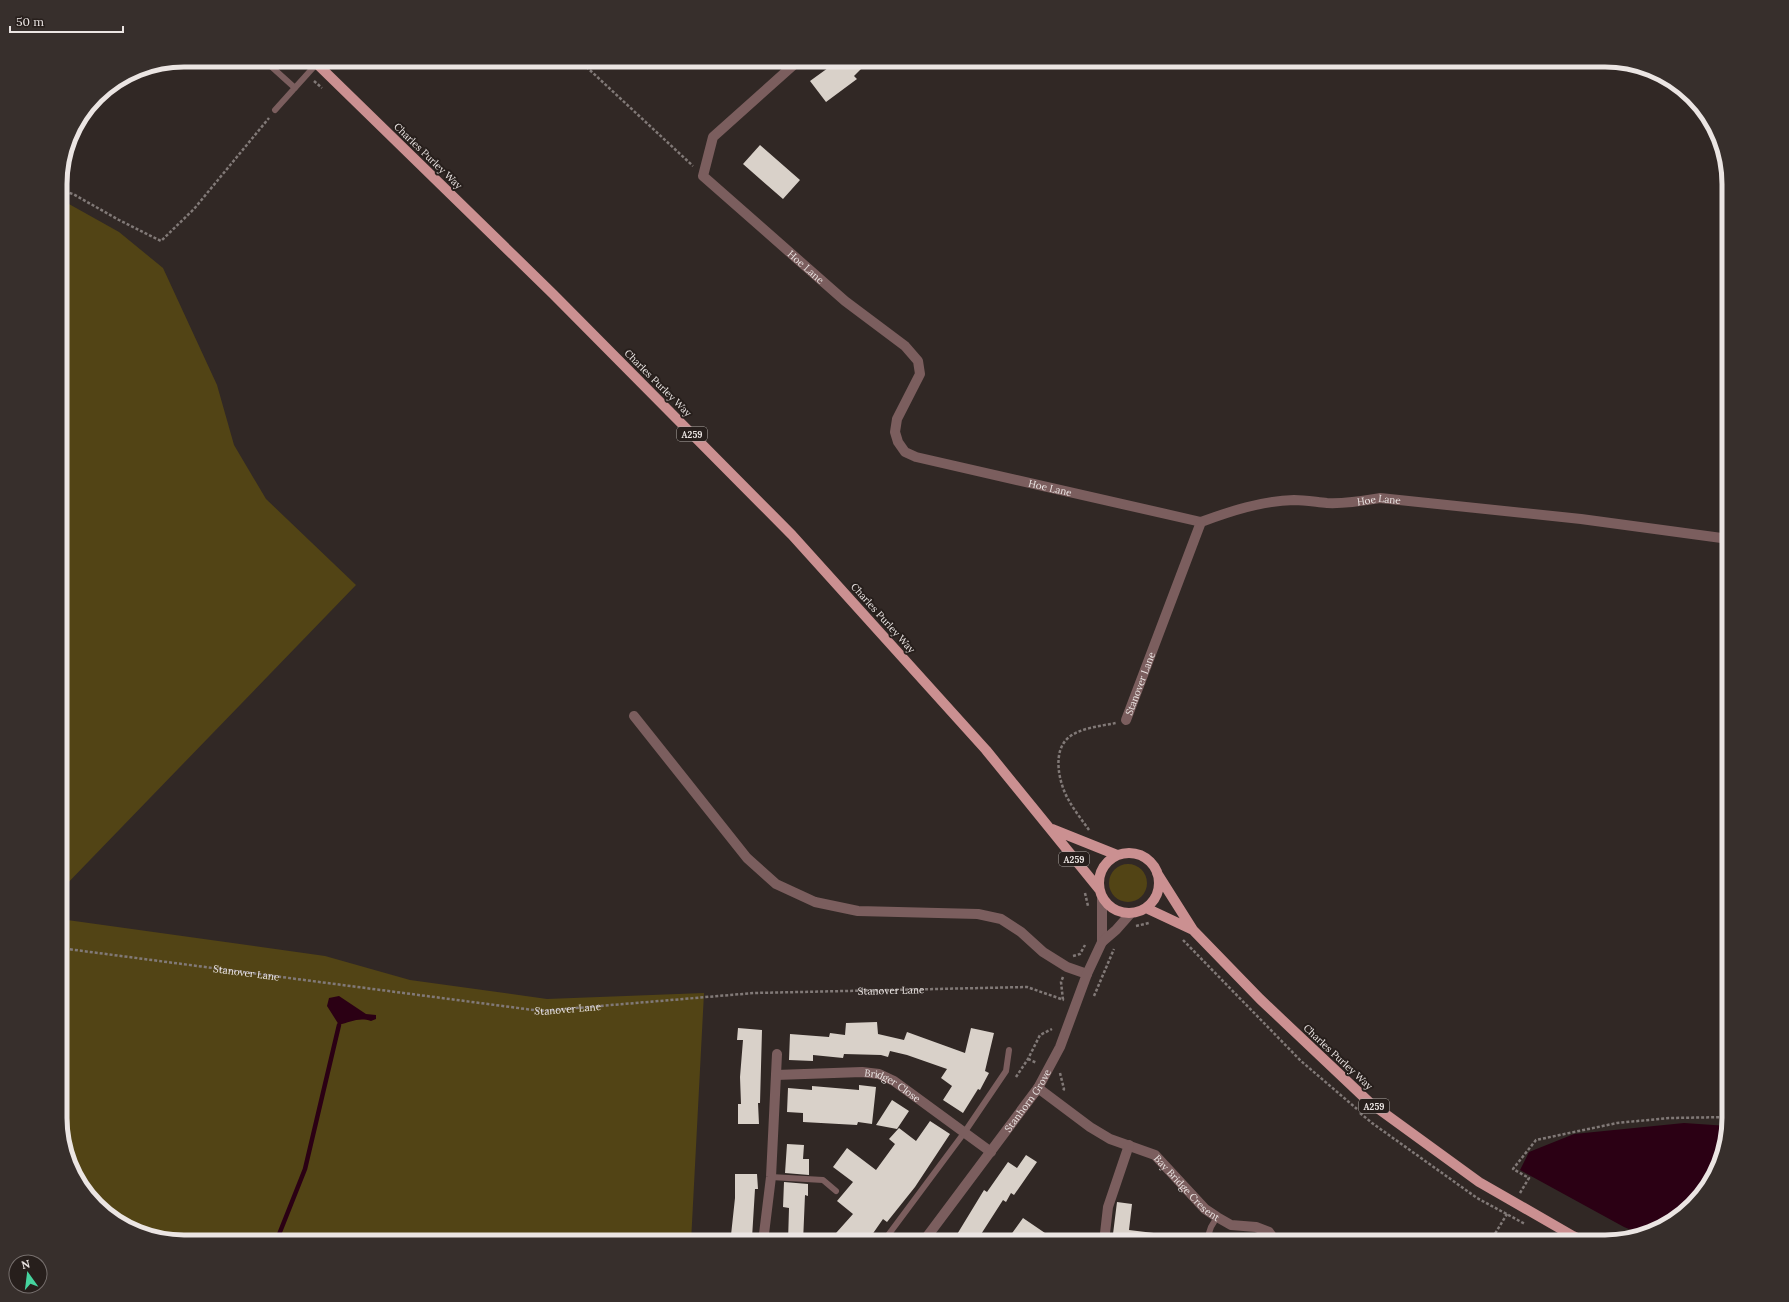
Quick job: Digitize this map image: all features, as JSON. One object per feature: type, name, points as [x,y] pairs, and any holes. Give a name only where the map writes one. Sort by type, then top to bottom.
[{"type":"main road","name":"Charles Purley Way","points":[[322,67],[553,294],[792,535],[986,750],[1100,893]]},
{"type":"main road","name":"Charles Purley Way","points":[[1050,829],[1117,855]]},
{"type":"main road","points":[[1126,853],[1136,854],[1145,858],[1153,865],[1157,873],[1159,883],[1157,893],[1153,902],[1146,908],[1131,913],[1114,910],[1100,893],[1098,879],[1102,869],[1108,861],[1117,855],[1126,853]]},
{"type":"main road","name":"Charles Purley Way","points":[[1157,873],[1193,930],[1266,1005],[1369,1102],[1479,1182],[1571,1235]]},
{"type":"main road","name":"Charles Purley Way","points":[[1146,908],[1193,930]]},
{"type":"street","points":[[703,176],[713,138],[791,67]]},
{"type":"street","name":"Hoe Lane","points":[[703,176],[845,301],[904,346],[918,361],[920,374],[896,419],[896,437],[905,452],[924,459],[1201,522],[1238,508],[1266,503],[1294,500],[1329,503],[1352,502],[1380,498],[1581,519],[1722,538]]},
{"type":"street","name":"Stanover Lane","points":[[1126,720],[1201,522]]},
{"type":"street","points":[[634,716],[747,858],[776,884],[815,902],[858,912],[978,914],[1001,919],[1021,932],[1043,952],[1067,967],[1088,974]]},
{"type":"street","name":"Stanhorn Grove","points":[[1100,893],[1102,942]]},
{"type":"street","name":"Stanhorn Grove","points":[[929,1235],[1038,1088],[1060,1047],[1102,942],[1116,930],[1131,913]]},
{"type":"street","points":[[764,1235],[771,1177],[777,1054]]},
{"type":"street","name":"Bridger Close","points":[[776,1075],[862,1072],[879,1074],[894,1081],[991,1152]]},
{"type":"street","name":"Bay Bridge Cresent","points":[[1038,1088],[1090,1128],[1110,1139],[1154,1155],[1205,1209],[1217,1217],[1230,1225],[1256,1227],[1269,1232],[1271,1235]]},
{"type":"street","points":[[1105,1235],[1108,1207],[1129,1145]]},
{"type":"lane","points":[[272,67],[295,88]]},
{"type":"lane","points":[[275,110],[312,67]]},
{"type":"lane","points":[[888,1235],[964,1133],[1006,1071],[1009,1050]]},
{"type":"lane","points":[[771,1177],[824,1180],[836,1191]]},
{"type":"lane","points":[[1208,1235],[1217,1217]]},
{"type":"path","points":[[586,67],[703,176]]},
{"type":"path","points":[[307,74],[324,90]]},
{"type":"path","points":[[67,192],[161,241],[194,209],[275,110]]},
{"type":"path","name":"Stanover Lane","points":[[1096,847],[1097,842],[1068,800],[1062,786],[1059,769],[1060,755],[1068,738],[1082,731],[1126,720]]},
{"type":"path","points":[[1082,887],[1089,908]]},
{"type":"path","points":[[1090,1003],[1115,946]]},
{"type":"path","name":"Stanover Lane","points":[[67,949],[541,1011],[754,993],[1027,987],[1076,1006]]},
{"type":"path","points":[[1514,1169],[1536,1140],[1617,1123],[1669,1118],[1722,1117]]},
{"type":"shaded area","points":[[67,203],[119,232],[163,268],[217,385],[234,445],[266,499],[356,585],[67,884]]},
{"type":"shaded area","points":[[1124,864],[1132,864],[1144,873],[1147,883],[1144,893],[1138,899],[1132,902],[1124,902],[1112,893],[1109,887],[1109,879],[1118,867]]},
{"type":"shaded area","points":[[67,920],[325,956],[410,980],[547,999],[704,993],[691,1235],[184,1235],[161,1233],[132,1223],[113,1211],[96,1195],[83,1177],[76,1163],[69,1141],[67,1126]]},
{"type":"shaded area","points":[[339,996],[366,1014],[376,1015],[376,1019],[371,1021],[351,1021],[339,1025],[327,1006],[329,998]]},
{"type":"shaded area","points":[[1684,1123],[1721,1126],[1720,1141],[1716,1156],[1710,1170],[1698,1189],[1682,1206],[1670,1215],[1657,1223],[1634,1231],[1520,1170],[1529,1152],[1574,1134]]},
{"type":"building","points":[[829,67],[863,67],[854,76],[857,79],[826,102],[810,81]]},
{"type":"building","points":[[760,145],[800,180],[783,199],[743,164]]},
{"type":"building","points":[[877,1022],[878,1034],[904,1040],[907,1032],[965,1053],[971,1028],[994,1033],[985,1071],[989,1073],[980,1090],[978,1089],[963,1113],[943,1100],[952,1086],[941,1078],[947,1069],[907,1055],[890,1051],[888,1057],[881,1055],[844,1054],[843,1058],[813,1055],[813,1061],[789,1060],[790,1034],[829,1037],[830,1033],[845,1035],[846,1023]]},
{"type":"building","points":[[738,1028],[762,1030],[760,1103],[758,1103],[759,1124],[738,1124],[738,1104],[741,1104],[740,1077],[743,1040],[737,1040]]},
{"type":"building","points":[[859,1085],[876,1087],[872,1124],[858,1122],[857,1125],[803,1122],[803,1113],[787,1112],[788,1088],[812,1090],[812,1086],[859,1090]]},
{"type":"building","points":[[892,1100],[909,1111],[897,1129],[876,1125]]},
{"type":"building","points":[[930,1121],[950,1134],[915,1187],[887,1222],[883,1219],[872,1235],[834,1235],[853,1214],[837,1201],[853,1182],[833,1167],[847,1148],[876,1170],[895,1144],[889,1139],[899,1128],[916,1141]]},
{"type":"building","points":[[787,1144],[804,1145],[803,1159],[809,1159],[809,1175],[785,1173]]},
{"type":"building","points":[[1026,1155],[1037,1162],[1014,1195],[1011,1193],[1006,1202],[1003,1200],[980,1235],[957,1235],[984,1190],[987,1192],[1008,1162],[1017,1168]]},
{"type":"building","points":[[735,1174],[757,1174],[758,1189],[755,1189],[752,1235],[731,1235],[735,1198]]},
{"type":"building","points":[[784,1182],[808,1184],[808,1196],[805,1195],[803,1235],[788,1235],[789,1208],[783,1207]]},
{"type":"building","points":[[1117,1202],[1132,1204],[1129,1230],[1162,1234],[1162,1235],[1113,1235]]},
{"type":"building","points":[[1023,1218],[1045,1233],[1043,1235],[1011,1235]]},
{"type":"waterway","points":[[279,1235],[305,1169],[339,1025]]}]
